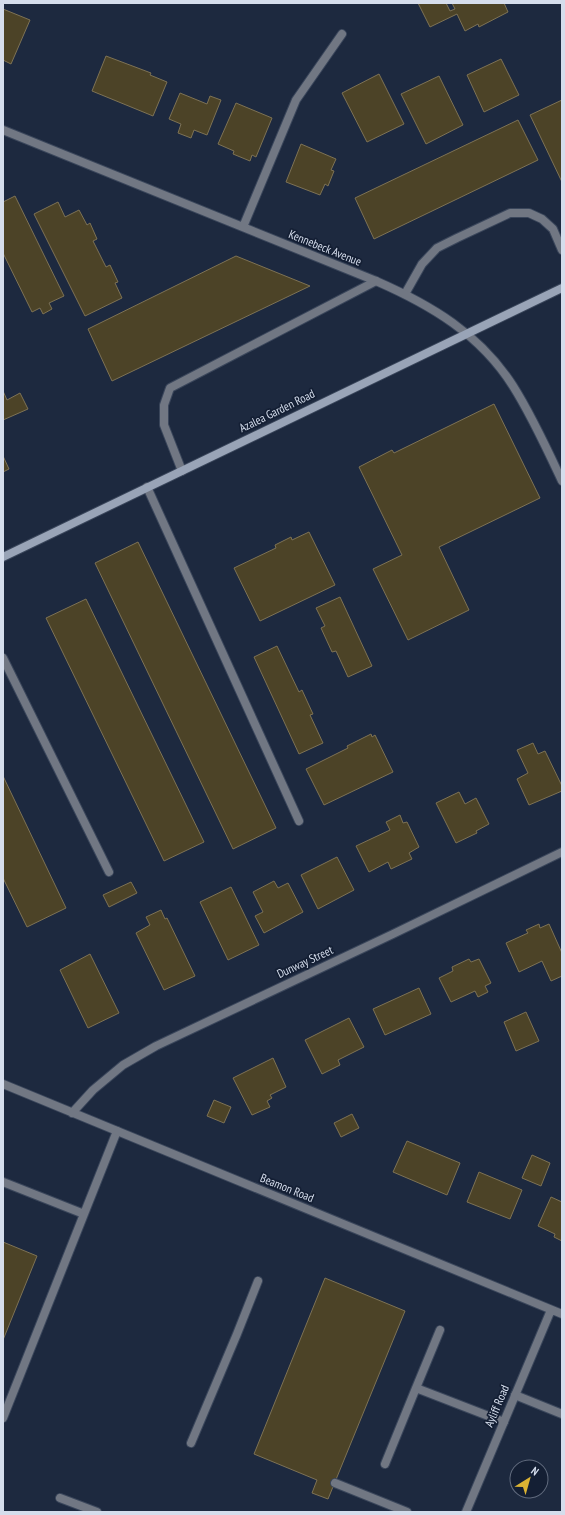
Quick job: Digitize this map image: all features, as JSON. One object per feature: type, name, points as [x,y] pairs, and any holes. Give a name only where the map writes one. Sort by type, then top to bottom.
[{"type":"main road","name":"Azalea Garden Road","points":[[3,557],[562,288]]},
{"type":"street","points":[[243,227],[296,100],[342,34]]},
{"type":"street","name":"Kennebeck Avenue","points":[[3,130],[376,281],[436,310],[467,333],[494,361],[513,386],[532,419],[562,481]]},
{"type":"street","points":[[405,294],[422,264],[437,248],[510,213],[528,213],[542,219],[553,230],[562,250]]},
{"type":"street","points":[[182,471],[164,425],[164,405],[170,388],[376,281]]},
{"type":"street","points":[[147,487],[299,822]]},
{"type":"street","points":[[3,658],[109,872]]},
{"type":"street","name":"Dunway Street","points":[[72,1113],[93,1090],[123,1065],[156,1046],[562,852]]},
{"type":"street","name":"Beamon Road","points":[[3,1084],[562,1314]]},
{"type":"street","points":[[3,1418],[117,1132]]},
{"type":"street","points":[[3,1182],[84,1214]]},
{"type":"street","points":[[191,1443],[258,1281]]},
{"type":"street","name":"Ayliff Road","points":[[466,1512],[551,1310]]},
{"type":"street","points":[[385,1464],[440,1330]]},
{"type":"street","points":[[416,1388],[504,1422]]},
{"type":"street","points":[[515,1395],[562,1414]]},
{"type":"street","points":[[335,1483],[407,1512]]},
{"type":"street","points":[[60,1498],[96,1512]]},
{"type":"building","points":[[418,3],[446,3],[450,11],[455,9],[452,3],[504,3],[508,12],[479,27],[478,24],[465,31],[457,14],[430,27]]},
{"type":"building","points":[[3,9],[30,20],[11,64],[3,60]]},
{"type":"building","points":[[106,56],[151,73],[150,75],[167,82],[153,116],[92,91]]},
{"type":"building","points":[[501,59],[519,95],[484,112],[467,75]]},
{"type":"building","points":[[379,74],[404,124],[367,142],[342,93]]},
{"type":"building","points":[[439,76],[463,125],[426,144],[401,94]]},
{"type":"building","points":[[180,93],[207,104],[210,96],[221,100],[207,135],[194,130],[191,138],[178,133],[181,124],[169,119]]},
{"type":"building","points":[[562,100],[562,182],[530,115]]},
{"type":"building","points":[[236,103],[272,118],[256,157],[252,155],[250,161],[233,154],[234,151],[218,144]]},
{"type":"building","points":[[518,120],[538,160],[374,239],[355,198]]},
{"type":"building","points":[[301,144],[336,159],[331,170],[334,171],[328,186],[325,184],[320,195],[286,182]]},
{"type":"building","points":[[15,196],[64,296],[49,303],[52,309],[43,314],[40,308],[32,312],[3,253],[3,202]]},
{"type":"building","points":[[58,202],[65,217],[79,210],[87,225],[90,223],[97,239],[93,241],[106,267],[110,265],[118,282],[115,283],[122,298],[85,316],[34,214]]},
{"type":"building","points":[[236,256],[310,286],[112,381],[88,329]]},
{"type":"building","points":[[3,391],[7,400],[20,393],[28,409],[3,420]]},
{"type":"building","points":[[494,404],[540,498],[439,547],[469,610],[408,640],[373,569],[402,555],[359,467],[392,450],[394,453]]},
{"type":"building","points":[[3,456],[9,469],[3,472]]},
{"type":"building","points":[[309,532],[335,585],[260,621],[234,568],[276,548],[275,545],[291,537],[292,540]]},
{"type":"building","points":[[138,542],[276,828],[233,849],[95,563]]},
{"type":"building","points":[[340,597],[372,666],[348,677],[336,651],[332,652],[321,628],[325,626],[316,608]]},
{"type":"building","points":[[86,599],[204,842],[164,861],[46,618]]},
{"type":"building","points":[[277,646],[299,692],[302,690],[313,714],[310,715],[323,743],[299,754],[254,657]]},
{"type":"building","points":[[371,734],[372,737],[375,735],[393,772],[324,805],[306,769],[348,748],[347,746]]},
{"type":"building","points":[[533,743],[538,754],[545,751],[562,786],[562,791],[529,805],[517,779],[528,773],[517,750]]},
{"type":"building","points":[[3,776],[66,908],[27,927],[3,878]]},
{"type":"building","points":[[459,792],[465,804],[476,798],[489,824],[476,831],[477,833],[456,843],[436,803]]},
{"type":"building","points":[[400,815],[403,823],[407,822],[419,847],[409,853],[412,859],[391,869],[388,862],[369,872],[356,846],[390,830],[386,822]]},
{"type":"building","points":[[337,857],[354,890],[318,909],[301,875]]},
{"type":"building","points":[[274,881],[278,888],[288,883],[303,912],[264,933],[255,916],[263,912],[253,892]]},
{"type":"building","points":[[131,882],[137,893],[109,907],[103,895]]},
{"type":"building","points":[[231,887],[259,945],[228,960],[200,902]]},
{"type":"building","points":[[161,910],[165,919],[167,918],[195,976],[164,990],[136,933],[150,925],[146,917]]},
{"type":"building","points":[[539,924],[540,928],[549,924],[562,953],[562,976],[551,981],[542,961],[519,972],[506,943],[528,933],[526,930]]},
{"type":"building","points":[[90,954],[119,1013],[88,1028],[60,970]]},
{"type":"building","points":[[469,959],[471,962],[479,959],[491,983],[485,986],[488,992],[478,997],[475,991],[451,1002],[439,978],[453,971],[452,967]]},
{"type":"building","points":[[419,988],[431,1014],[385,1035],[373,1009]]},
{"type":"building","points":[[526,1012],[539,1041],[516,1051],[504,1022]]},
{"type":"building","points":[[349,1018],[364,1047],[338,1060],[340,1065],[322,1074],[305,1040]]},
{"type":"building","points":[[273,1058],[286,1087],[270,1095],[272,1098],[267,1101],[270,1107],[252,1115],[233,1078]]},
{"type":"building","points":[[214,1100],[231,1107],[224,1123],[207,1116]]},
{"type":"building","points":[[352,1114],[359,1128],[341,1137],[334,1123]]},
{"type":"building","points":[[407,1141],[460,1163],[447,1195],[393,1172]]},
{"type":"building","points":[[532,1155],[550,1163],[541,1186],[522,1178]]},
{"type":"building","points":[[479,1172],[522,1190],[510,1219],[467,1202]]},
{"type":"building","points":[[551,1197],[562,1202],[562,1241],[554,1237],[555,1234],[538,1226]]},
{"type":"building","points":[[3,1242],[37,1256],[3,1340]]},
{"type":"building","points":[[325,1278],[405,1311],[328,1499],[312,1493],[317,1480],[254,1454]]}]
